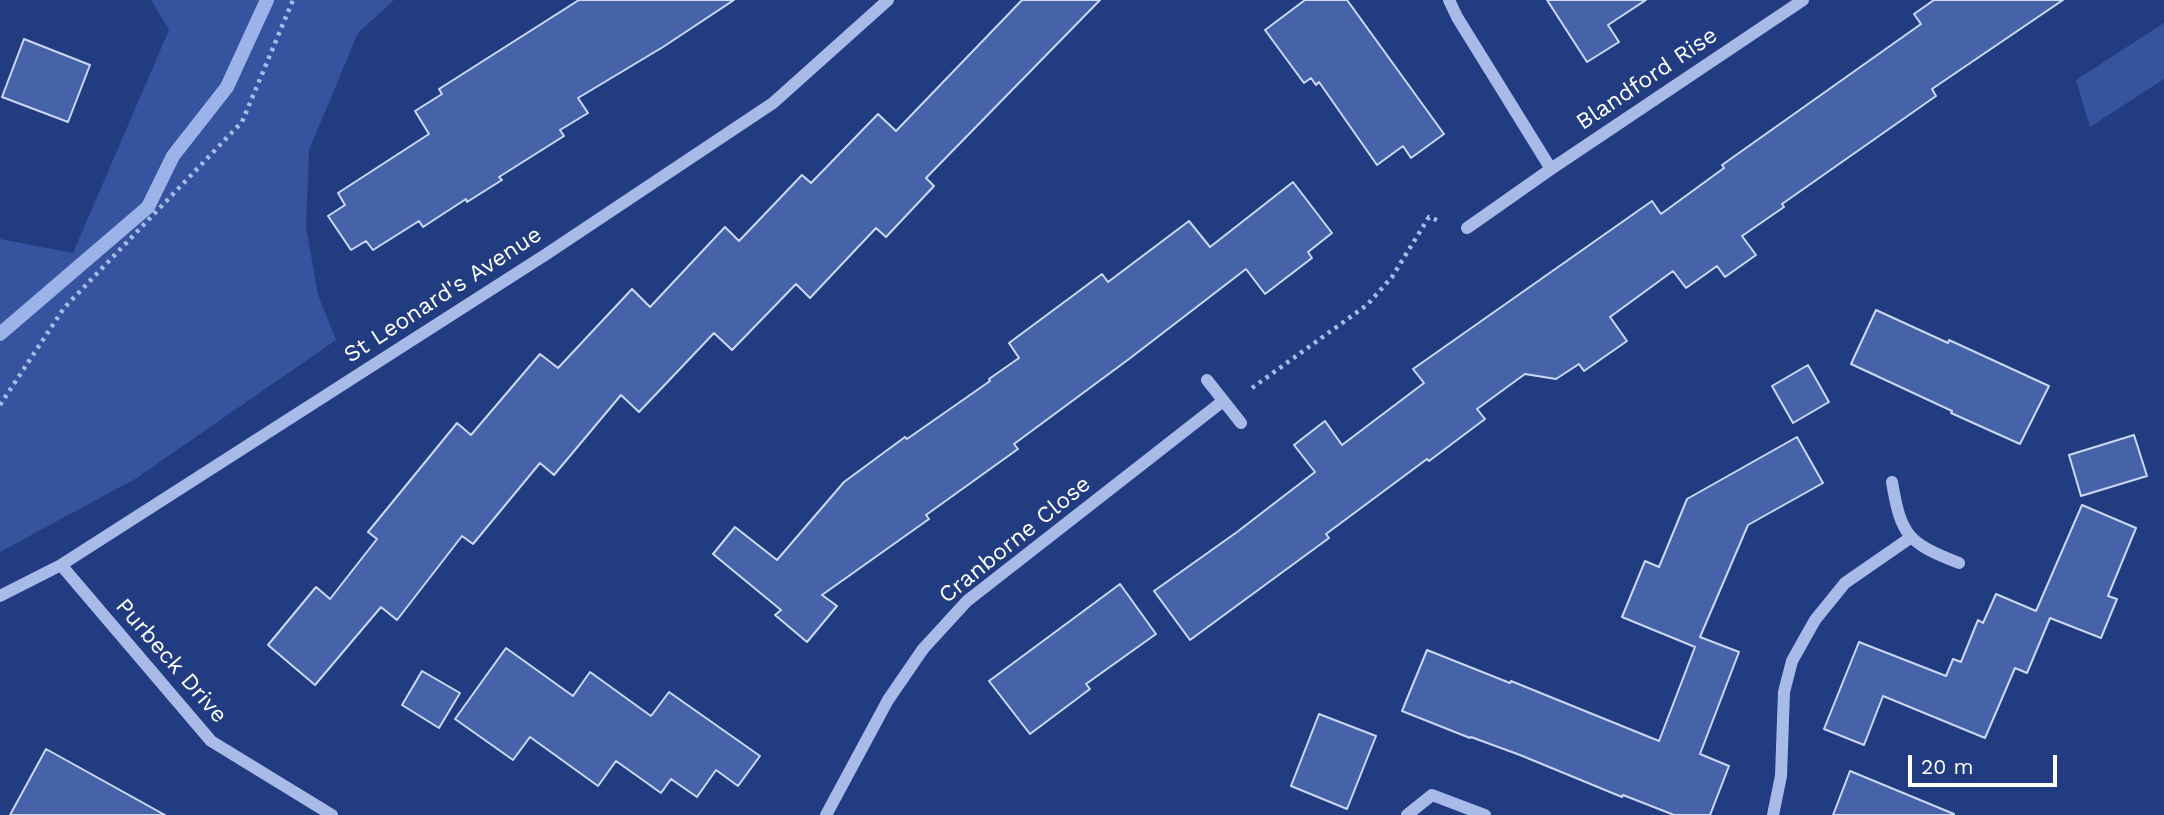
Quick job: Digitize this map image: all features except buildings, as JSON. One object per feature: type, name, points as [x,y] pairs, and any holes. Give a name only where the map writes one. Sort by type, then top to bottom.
[{"type":"street","name":"St Leonard's Avenue","points":[[0,596],[61,565],[545,255],[773,103],[888,0]]},
{"type":"street","points":[[1449,0],[1550,169]]},
{"type":"street","name":"Blandford Rise","points":[[1466,228],[1802,0]]},
{"type":"street","points":[[1207,380],[1241,423]]},
{"type":"street","name":"Cranborne Close","points":[[826,815],[888,700],[923,649],[967,601],[1223,401]]},
{"type":"street","points":[[1892,482],[1897,512],[1910,538],[1932,553],[1959,564]]},
{"type":"street","points":[[1773,815],[1781,776],[1784,692],[1792,661],[1815,620],[1845,583],[1910,538]]},
{"type":"street","name":"Purbeck Drive","points":[[61,565],[211,741],[332,815]]},
{"type":"street","points":[[1408,815],[1432,795],[1485,815]]},
{"type":"path","points":[[0,405],[64,308],[242,122],[293,0]]},
{"type":"path","points":[[1223,401],[1257,386],[1367,305],[1392,277],[1429,218],[1466,228]]},
{"type":"shaded area","points":[[151,0],[394,0],[358,33],[309,150],[306,227],[318,295],[336,340],[135,479],[0,552],[0,239],[73,253],[169,30]]},
{"type":"shaded area","points":[[2164,23],[2164,79],[2090,127],[2076,80]]},
{"type":"waterway","points":[[0,334],[148,207],[173,156],[227,87],[267,0]]}]
